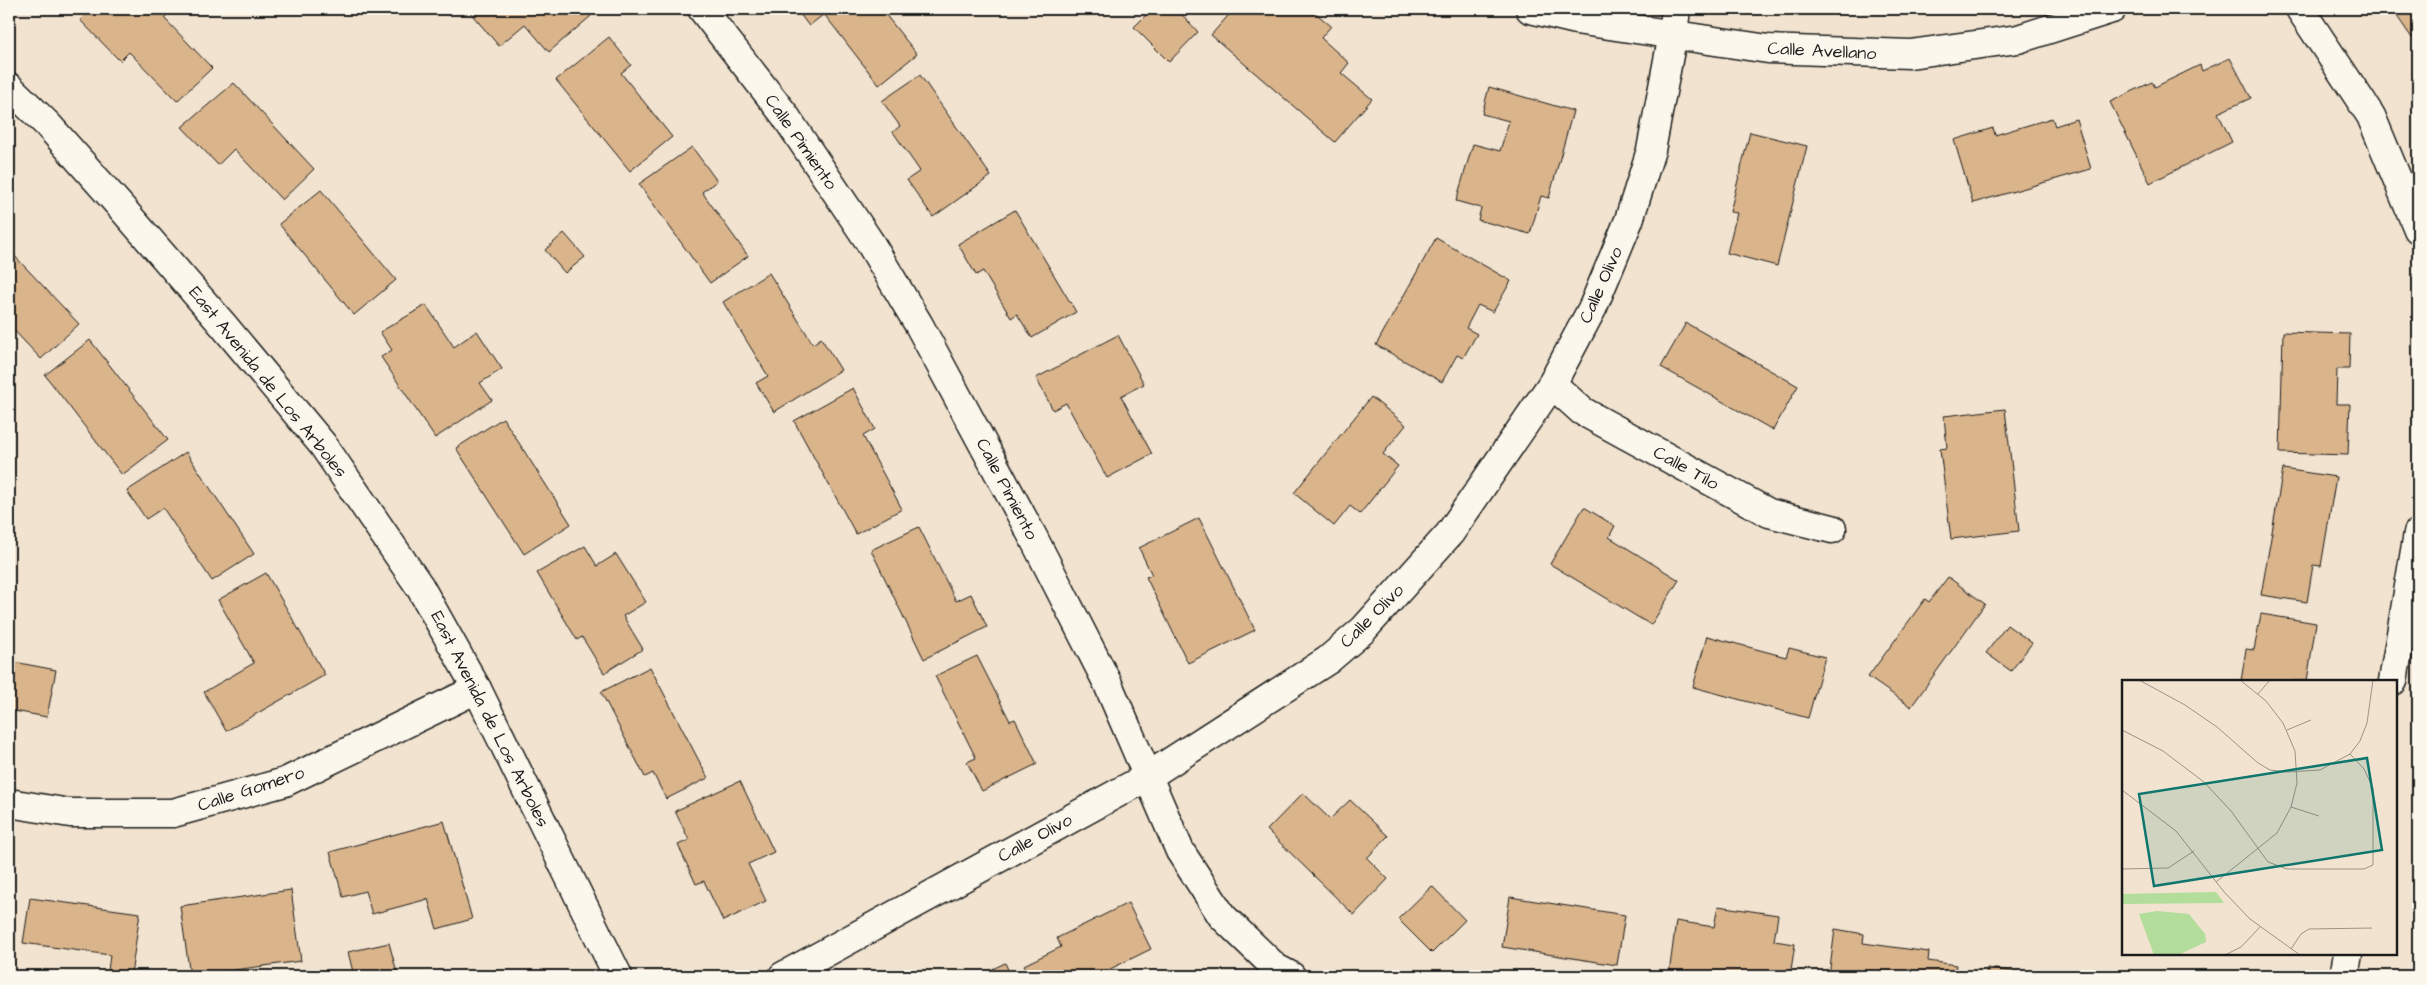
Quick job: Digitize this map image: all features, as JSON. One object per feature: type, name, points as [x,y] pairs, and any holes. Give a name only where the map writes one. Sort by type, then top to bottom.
[{"type":"street","name":"Calle Pimiento","points":[[702,9],[784,114],[869,241],[914,316],[1033,537],[1107,682],[1180,851],[1222,916],[1276,968],[1291,976]]},
{"type":"street","name":"Calle Avellano","points":[[1530,9],[1576,20],[1675,21],[1768,49],[1910,54],[2018,39],[2112,9]]},
{"type":"street","points":[[2300,9],[2371,116],[2418,229]]},
{"type":"street","name":"Calle Olivo","points":[[783,976],[1147,777],[1328,660],[1363,630],[1450,533],[1552,384],[1593,307],[1629,220],[1651,150],[1675,21]]},
{"type":"street","name":"East Avenida de Los Arboles","points":[[9,87],[48,124],[114,199],[224,326],[323,445],[420,587],[477,689],[618,976]]},
{"type":"street","name":"Calle Tilo","points":[[1552,384],[1582,411],[1769,513],[1832,528]]},
{"type":"street","points":[[2394,680],[2418,533]]},
{"type":"street","name":"Calle Gomero","points":[[9,803],[70,813],[173,814],[285,782],[477,689]]},
{"type":"street","points":[[2344,976],[2348,955]]},
{"type":"building","points":[[91,9],[173,9],[164,18],[212,68],[177,101],[129,52],[120,61],[80,20]]},
{"type":"building","points":[[467,9],[585,9],[591,16],[549,52],[525,24],[499,46]]},
{"type":"building","points":[[796,9],[881,9],[917,54],[879,85],[824,14],[809,26]]},
{"type":"building","points":[[1152,9],[1177,9],[1198,32],[1169,62],[1134,27]]},
{"type":"building","points":[[1234,9],[1311,9],[1331,26],[1321,38],[1349,63],[1341,73],[1372,99],[1335,142],[1211,35]]},
{"type":"building","points":[[2392,9],[2418,9],[2418,33],[2412,38]]},
{"type":"building","points":[[609,37],[631,65],[621,73],[672,137],[630,171],[556,80]]},
{"type":"building","points":[[2230,58],[2251,98],[2218,113],[2232,142],[2150,183],[2110,102],[2152,82],[2155,87],[2200,65],[2202,71]]},
{"type":"building","points":[[920,75],[991,176],[933,217],[907,180],[920,171],[893,132],[900,126],[882,101]]},
{"type":"building","points":[[234,83],[314,169],[282,200],[234,149],[218,165],[182,127]]},
{"type":"building","points":[[1489,87],[1573,111],[1549,198],[1541,196],[1530,234],[1478,220],[1481,208],[1456,201],[1473,144],[1500,151],[1509,121],[1482,114]]},
{"type":"building","points":[[2052,118],[2055,126],[2076,119],[2091,169],[1973,203],[1954,140],[1993,128],[1995,135]]},
{"type":"building","points":[[1750,132],[1807,146],[1777,266],[1727,253],[1737,213],[1730,212]]},
{"type":"building","points":[[692,147],[717,181],[702,192],[748,256],[710,283],[639,184]]},
{"type":"building","points":[[321,190],[396,280],[354,315],[279,224]]},
{"type":"building","points":[[1015,210],[1076,312],[1032,338],[1017,314],[1011,318],[983,271],[976,275],[958,244]]},
{"type":"building","points":[[564,233],[585,257],[565,273],[545,250]]},
{"type":"building","points":[[1436,238],[1511,281],[1493,312],[1478,305],[1466,328],[1477,334],[1463,358],[1457,355],[1442,382],[1376,345]]},
{"type":"building","points":[[9,250],[79,324],[41,359],[9,325]]},
{"type":"building","points":[[769,273],[813,344],[821,338],[841,370],[774,412],[756,383],[768,376],[723,302]]},
{"type":"building","points":[[426,305],[454,347],[477,331],[502,369],[480,383],[492,400],[435,438],[381,357],[392,350],[380,332]]},
{"type":"building","points":[[1686,323],[1798,386],[1773,430],[1661,367]]},
{"type":"building","points":[[2283,332],[2350,334],[2349,369],[2337,369],[2336,404],[2350,404],[2348,455],[2280,453]]},
{"type":"building","points":[[1118,335],[1144,384],[1121,396],[1152,454],[1107,478],[1066,403],[1053,410],[1036,378]]},
{"type":"building","points":[[90,340],[168,440],[122,475],[45,375]]},
{"type":"building","points":[[853,388],[875,429],[863,436],[902,509],[856,534],[794,421]]},
{"type":"building","points":[[1371,397],[1406,425],[1383,454],[1398,466],[1360,514],[1350,506],[1334,526],[1294,493]]},
{"type":"building","points":[[2005,409],[2019,531],[1951,539],[1940,449],[1947,448],[1944,416]]},
{"type":"building","points":[[503,418],[571,524],[524,554],[456,448]]},
{"type":"building","points":[[186,452],[254,554],[212,581],[163,508],[146,519],[127,491]]},
{"type":"building","points":[[2283,469],[2336,477],[2321,566],[2313,565],[2307,602],[2261,595]]},
{"type":"building","points":[[1584,507],[1615,526],[1609,537],[1679,580],[1651,625],[1550,564]]},
{"type":"building","points":[[1199,518],[1255,630],[1188,663],[1146,577],[1152,575],[1139,548]]},
{"type":"building","points":[[919,527],[956,601],[971,594],[987,627],[924,659],[871,550]]},
{"type":"building","points":[[585,546],[597,566],[616,554],[646,602],[623,616],[643,649],[604,673],[582,637],[577,640],[537,573]]},
{"type":"building","points":[[266,573],[325,675],[226,731],[204,692],[254,663],[218,600]]},
{"type":"building","points":[[1948,577],[1985,604],[1911,707],[1868,677],[1925,599],[1929,602]]},
{"type":"building","points":[[2261,614],[2316,623],[2307,680],[2241,680],[2246,649],[2254,650]]},
{"type":"building","points":[[9,618],[15,619],[9,650]]},
{"type":"building","points":[[2007,625],[2032,643],[2011,671],[1986,653]]},
{"type":"building","points":[[1707,636],[1786,657],[1789,648],[1825,657],[1808,718],[1693,687]]},
{"type":"building","points":[[977,656],[1010,721],[1015,719],[1037,764],[982,791],[967,762],[976,758],[935,676]]},
{"type":"building","points":[[9,661],[56,670],[47,717],[9,710]]},
{"type":"building","points":[[650,667],[708,778],[666,799],[653,773],[645,777],[601,692]]},
{"type":"building","points":[[740,781],[774,852],[748,864],[766,901],[723,921],[704,881],[696,884],[678,845],[689,840],[675,811]]},
{"type":"building","points":[[1303,793],[1330,819],[1350,800],[1388,836],[1367,858],[1388,879],[1354,915],[1267,830]]},
{"type":"building","points":[[444,821],[472,919],[437,929],[428,899],[372,914],[365,891],[343,897],[330,852]]},
{"type":"building","points":[[1432,886],[1465,920],[1432,953],[1398,919]]},
{"type":"building","points":[[291,890],[301,961],[190,976],[180,906]]},
{"type":"building","points":[[1510,897],[1625,915],[1617,965],[1502,947]]},
{"type":"building","points":[[30,898],[140,913],[131,975],[108,971],[110,955],[23,943]]},
{"type":"building","points":[[1128,903],[1151,949],[1096,976],[1030,976],[1024,965],[1061,947],[1057,938]]},
{"type":"building","points":[[1718,906],[1778,915],[1774,941],[1795,944],[1790,976],[1682,976],[1669,974],[1676,921],[1714,927]]},
{"type":"building","points":[[1835,929],[1864,934],[1863,943],[1929,952],[1928,961],[1956,965],[1954,976],[1829,976]]},
{"type":"building","points":[[389,943],[398,976],[354,976],[348,952]]},
{"type":"building","points":[[1005,963],[1011,976],[978,976]]},
{"type":"building","points":[[1987,968],[2048,976],[1986,976]]}]
